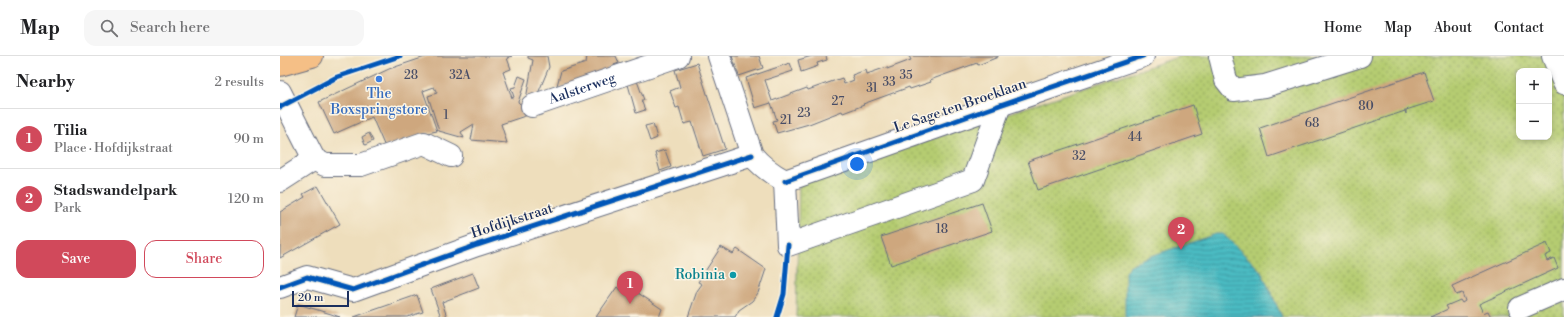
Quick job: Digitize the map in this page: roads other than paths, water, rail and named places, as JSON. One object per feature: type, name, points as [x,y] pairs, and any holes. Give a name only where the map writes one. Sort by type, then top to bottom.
[{"type":"main road","points":[[280,65],[312,56]]},
{"type":"street","name":"Aalsterweg","points":[[532,106],[678,56]]},
{"type":"street","points":[[719,56],[752,155],[757,162],[785,181],[788,245],[973,180],[1000,105]]},
{"type":"street","name":"Le Sage ten Broeklaan","points":[[785,181],[1143,56]]},
{"type":"street","points":[[1220,56],[1226,80],[1234,90],[1265,86],[1360,56]]},
{"type":"street","points":[[1553,56],[1564,83]]},
{"type":"street","points":[[280,94],[314,159],[325,165],[361,165],[424,143],[451,156]]},
{"type":"street","name":"Hofdijkstraat","points":[[280,287],[307,277],[353,290],[477,245],[752,155]]},
{"type":"street","points":[[280,181],[314,159]]},
{"type":"street","points":[[1520,308],[1564,289]]},
{"type":"water","points":[[1216,234],[1223,234],[1261,271],[1282,317],[1125,317],[1125,272],[1129,266],[1142,259]]},
{"type":"place","name":"The Boxspringstore","points":[[379,79]]},
{"type":"place","name":"Stadswandelpark","points":[[1181,250]]},
{"type":"place","name":"Robinia","points":[[733,275]]},
{"type":"place","name":"Tilia","points":[[630,304]]}]
